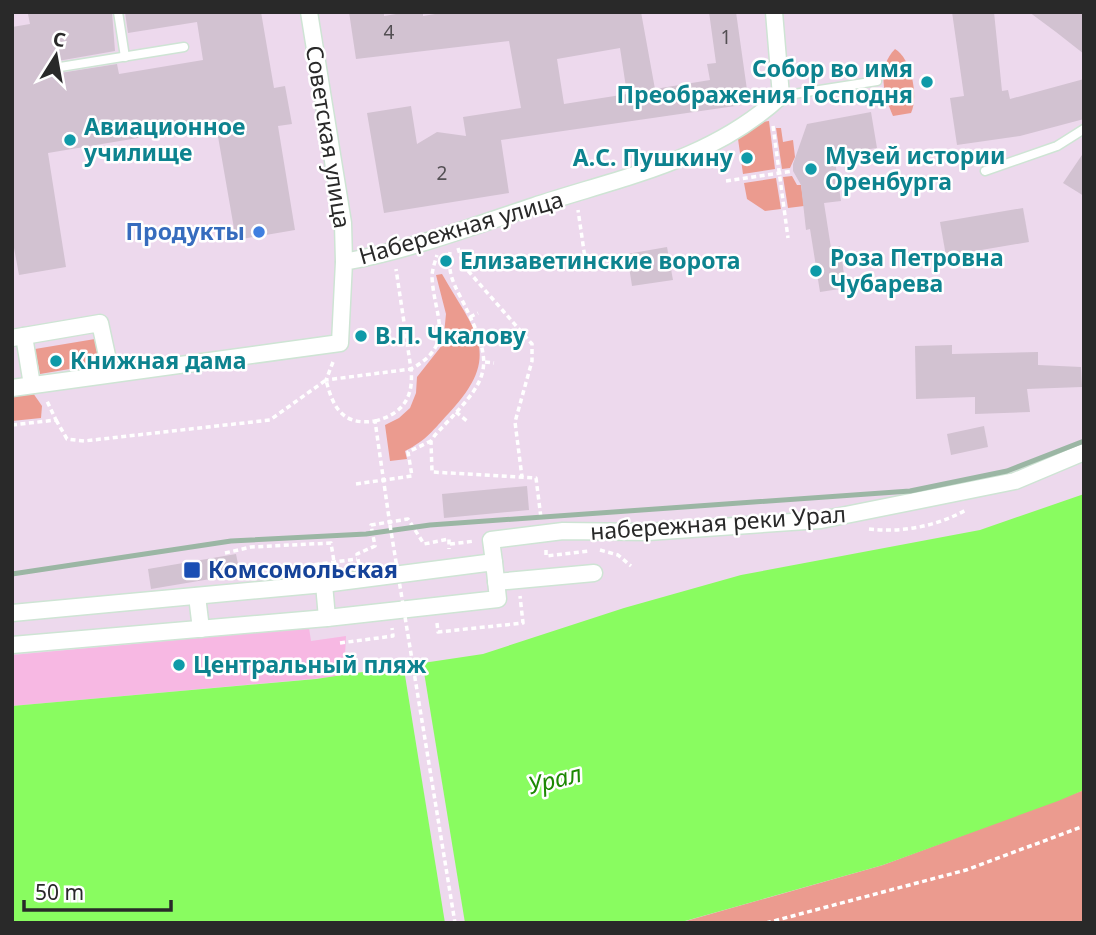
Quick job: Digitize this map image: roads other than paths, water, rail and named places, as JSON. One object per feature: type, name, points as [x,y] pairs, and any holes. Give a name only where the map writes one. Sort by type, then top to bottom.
[{"type":"street","name":"Советская улица","points":[[309,12],[343,223],[344,262]]},
{"type":"street","points":[[774,12],[776,101]]},
{"type":"street","name":"Набережная улица","points":[[111,374],[340,343],[344,262],[394,253],[638,176],[732,136],[776,101]]},
{"type":"street","points":[[12,388],[32,386],[111,374],[100,323],[18,337],[32,386]]},
{"type":"street","name":"набережная реки Урал","points":[[594,573],[496,582],[491,540],[542,528],[648,532],[850,516],[1015,481],[1084,452]]},
{"type":"street","points":[[12,613],[324,584],[494,562]]},
{"type":"street","points":[[12,645],[327,618],[498,599],[496,582]]},
{"type":"street","points":[[324,584],[327,618]]},
{"type":"street","points":[[197,596],[201,629]]},
{"type":"lane","points":[[118,12],[125,57]]},
{"type":"lane","points":[[54,68],[184,47]]},
{"type":"lane","points":[[776,101],[877,81]]},
{"type":"lane","points":[[985,171],[1057,146],[1084,129]]},
{"type":"water","name":"Урал","points":[[1084,494],[1084,790],[1058,801],[883,865],[678,923],[12,923],[12,706],[316,679],[483,654],[624,608],[741,575],[980,530]]},
{"type":"railway","points":[[12,574],[231,541],[366,534],[430,525],[910,491],[1007,471],[1084,441]]},
{"type":"place","name":"Собор во имя Преображения Господня","points":[[927,82]]},
{"type":"place","name":"Авиационное училище","points":[[70,140]]},
{"type":"place","name":"А.С. Пушкину","points":[[747,158]]},
{"type":"place","name":"Музей истории Оренбурга","points":[[811,169]]},
{"type":"place","name":"Продукты","points":[[259,232]]},
{"type":"place","name":"Елизаветинские ворота","points":[[446,261]]},
{"type":"place","name":"Роза Петровна Чубарева","points":[[816,271]]},
{"type":"place","name":"В.П. Чкалову","points":[[361,336]]},
{"type":"place","name":"Книжная дама","points":[[56,361]]},
{"type":"place","name":"Комсомольская","points":[[192,570]]},
{"type":"place","name":"Центральный пляж","points":[[179,665]]}]
